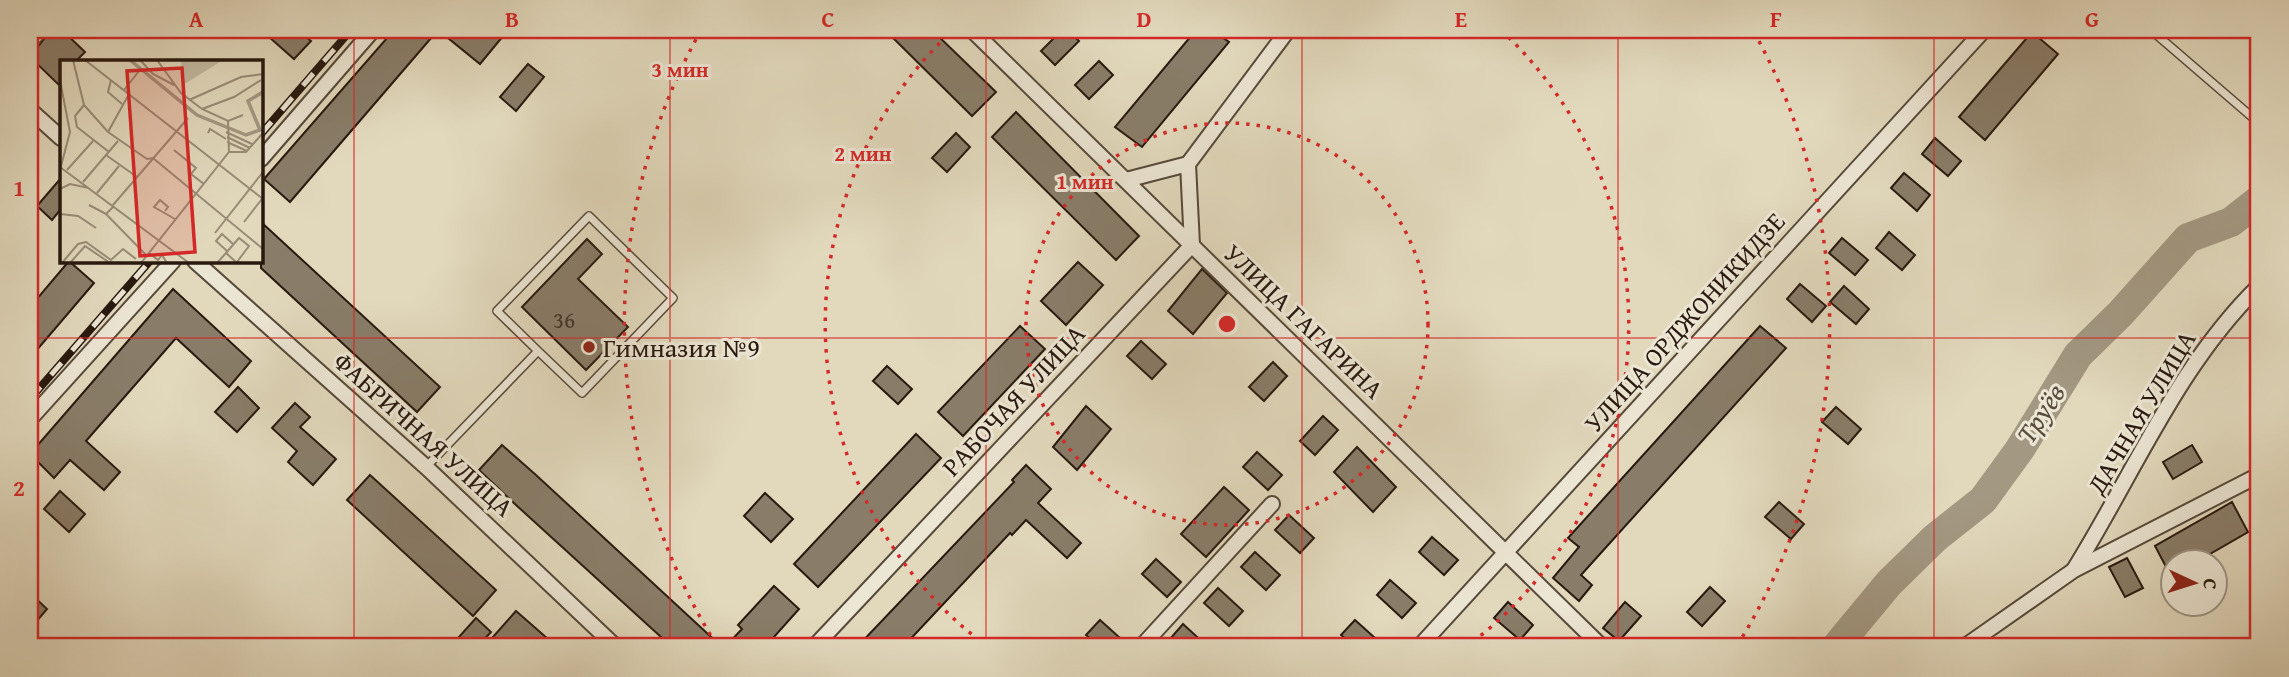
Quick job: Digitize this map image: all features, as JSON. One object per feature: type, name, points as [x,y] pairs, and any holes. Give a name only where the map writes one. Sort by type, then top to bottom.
[{"type":"street","points":[[262,158],[373,30]]},
{"type":"street","name":"УЛИЦА ГАГАРИНА","points":[[972,30],[1602,647]]},
{"type":"street","points":[[1126,180],[1188,164],[1288,30]]},
{"type":"street","name":"УЛИЦА ОРДЖОНИКИДЗЕ","points":[[1419,647],[1984,30]]},
{"type":"street","points":[[31,112],[60,137]]},
{"type":"street","points":[[1188,164],[1192,245]]},
{"type":"street","name":"РАБОЧАЯ УЛИЦА","points":[[814,647],[1192,245]]},
{"type":"street","points":[[30,419],[172,262]]},
{"type":"street","name":"ФАБРИЧНАЯ УЛИЦА","points":[[196,262],[426,467],[616,647]]},
{"type":"street","name":"ДАЧНАЯ УЛИЦА","points":[[2074,570],[2189,370],[2231,313],[2259,286]]},
{"type":"street","name":"ДАЧНАЯ УЛИЦА","points":[[1965,647],[2074,570],[2259,475]]},
{"type":"street","points":[[1141,647],[1272,504]]},
{"type":"lane","points":[[30,47],[45,30]]},
{"type":"lane","points":[[2151,30],[2256,114],[2259,123]]},
{"type":"lane","points":[[589,216],[673,298],[582,393],[538,351],[497,311],[589,216]]},
{"type":"lane","points":[[426,467],[538,351]]},
{"type":"building","points":[[51,30],[62,30],[85,52],[77,60],[60,60],[60,86],[30,57]]},
{"type":"building","points":[[275,30],[298,30],[311,41],[294,59],[269,37]]},
{"type":"building","points":[[394,30],[438,30],[290,202],[264,179]]},
{"type":"building","points":[[438,30],[508,30],[480,64]]},
{"type":"building","points":[[885,30],[932,30],[996,92],[972,116]]},
{"type":"building","points":[[1062,30],[1068,30],[1079,41],[1055,65],[1041,51]]},
{"type":"building","points":[[1196,30],[1212,30],[1229,42],[1142,147],[1115,127]]},
{"type":"building","points":[[2032,32],[2058,54],[1985,140],[1959,117]]},
{"type":"building","points":[[1099,61],[1113,75],[1089,99],[1075,85]]},
{"type":"building","points":[[528,64],[544,77],[516,111],[500,97]]},
{"type":"building","points":[[1016,112],[1139,236],[1116,260],[992,137]]},
{"type":"building","points":[[956,133],[970,147],[947,172],[932,158]]},
{"type":"building","points":[[1935,138],[1961,161],[1948,176],[1922,154]]},
{"type":"building","points":[[1904,173],[1930,195],[1917,211],[1891,188]]},
{"type":"building","points":[[60,179],[60,210],[52,220],[37,206]]},
{"type":"building","points":[[262,223],[440,387],[417,412],[261,268]]},
{"type":"building","points":[[1889,232],[1915,255],[1902,270],[1876,248]]},
{"type":"building","points":[[1842,238],[1868,260],[1855,275],[1829,253]]},
{"type":"building","points":[[587,239],[602,254],[578,279],[628,327],[586,370],[522,307]]},
{"type":"building","points":[[68,262],[94,283],[30,358],[30,307]]},
{"type":"building","points":[[1078,262],[1103,285],[1066,325],[1041,301]]},
{"type":"building","points":[[1202,269],[1227,293],[1193,334],[1168,311]]},
{"type":"building","points":[[1800,284],[1826,306],[1812,322],[1787,299]]},
{"type":"building","points":[[1844,286],[1869,309],[1856,324],[1830,302]]},
{"type":"building","points":[[173,289],[251,361],[229,387],[176,338],[86,441],[120,472],[104,490],[70,460],[54,478],[30,454]]},
{"type":"building","points":[[1020,326],[1045,349],[963,436],[938,412]]},
{"type":"building","points":[[1760,326],[1786,348],[1581,575],[1592,585],[1579,601],[1553,578],[1579,547],[1568,538]]},
{"type":"building","points":[[1141,341],[1166,364],[1152,379],[1127,356]]},
{"type":"building","points":[[1273,362],[1287,376],[1264,401],[1249,387]]},
{"type":"building","points":[[887,366],[912,389],[898,404],[873,381]]},
{"type":"building","points":[[238,387],[259,408],[237,432],[215,412]]},
{"type":"building","points":[[295,403],[310,417],[300,427],[336,459],[313,485],[288,462],[297,451],[272,428]]},
{"type":"building","points":[[1086,406],[1111,429],[1077,470],[1053,447]]},
{"type":"building","points":[[1836,407],[1861,429],[1848,444],[1822,422]]},
{"type":"building","points":[[1323,416],[1338,430],[1315,455],[1300,441]]},
{"type":"building","points":[[916,434],[941,458],[818,587],[794,564]]},
{"type":"building","points":[[502,445],[722,647],[672,647],[516,505],[479,470]]},
{"type":"building","points":[[2192,445],[2202,462],[2173,479],[2163,462]]},
{"type":"building","points":[[1357,447],[1396,487],[1373,512],[1334,472]]},
{"type":"building","points":[[1257,452],[1282,475],[1268,490],[1243,467]]},
{"type":"building","points":[[1026,465],[1051,489],[1038,503],[1081,543],[1067,558],[1026,520],[1012,535],[1010,533],[903,647],[857,647],[1014,482],[1012,480]]},
{"type":"building","points":[[370,475],[496,590],[473,616],[347,500]]},
{"type":"building","points":[[1224,487],[1249,510],[1206,557],[1181,534]]},
{"type":"building","points":[[60,491],[85,514],[69,532],[44,509]]},
{"type":"building","points":[[765,493],[793,519],[771,542],[744,516]]},
{"type":"building","points":[[1779,502],[1804,524],[1791,539],[1765,517]]},
{"type":"building","points":[[2232,502],[2248,532],[2220,548],[2160,548],[2160,555],[2155,546]]},
{"type":"building","points":[[1289,515],[1314,538],[1300,553],[1275,530]]},
{"type":"building","points":[[1432,537],[1458,560],[1444,575],[1419,552]]},
{"type":"building","points":[[1255,552],[1280,575],[1266,590],[1241,567]]},
{"type":"building","points":[[2127,558],[2143,588],[2125,597],[2109,567]]},
{"type":"building","points":[[1156,559],[1181,582],[1167,597],[1142,574]]},
{"type":"building","points":[[1390,580],[1416,603],[1402,618],[1377,595]]},
{"type":"building","points":[[774,586],[799,609],[765,647],[725,647],[742,629],[738,625]]},
{"type":"building","points":[[1710,587],[1725,601],[1702,626],[1687,612]]},
{"type":"building","points":[[1218,588],[1243,611],[1229,626],[1204,603]]},
{"type":"building","points":[[30,593],[47,609],[30,629]]},
{"type":"building","points":[[1508,602],[1533,625],[1520,640],[1494,618]]},
{"type":"building","points":[[1625,602],[1641,616],[1619,641],[1603,628]]},
{"type":"building","points":[[516,611],[557,647],[505,647],[493,637]]},
{"type":"building","points":[[476,618],[491,632],[477,647],[450,647]]},
{"type":"building","points":[[1100,620],[1130,647],[1100,647],[1086,635]]},
{"type":"building","points":[[1355,620],[1385,647],[1355,647],[1341,635]]},
{"type":"building","points":[[1183,624],[1208,647],[1178,647],[1170,639]]},
{"type":"waterway","name":"Труёв","points":[[1836,647],[1889,583],[1935,538],[1983,500],[2020,449],[2078,355],[2120,314],[2188,238],[2231,222],[2259,200]]},
{"type":"railway","points":[[262,133],[351,30]]},
{"type":"railway","points":[[30,399],[149,262]]},
{"type":"place","name":"Гимназия №9","points":[[589,347]]}]
